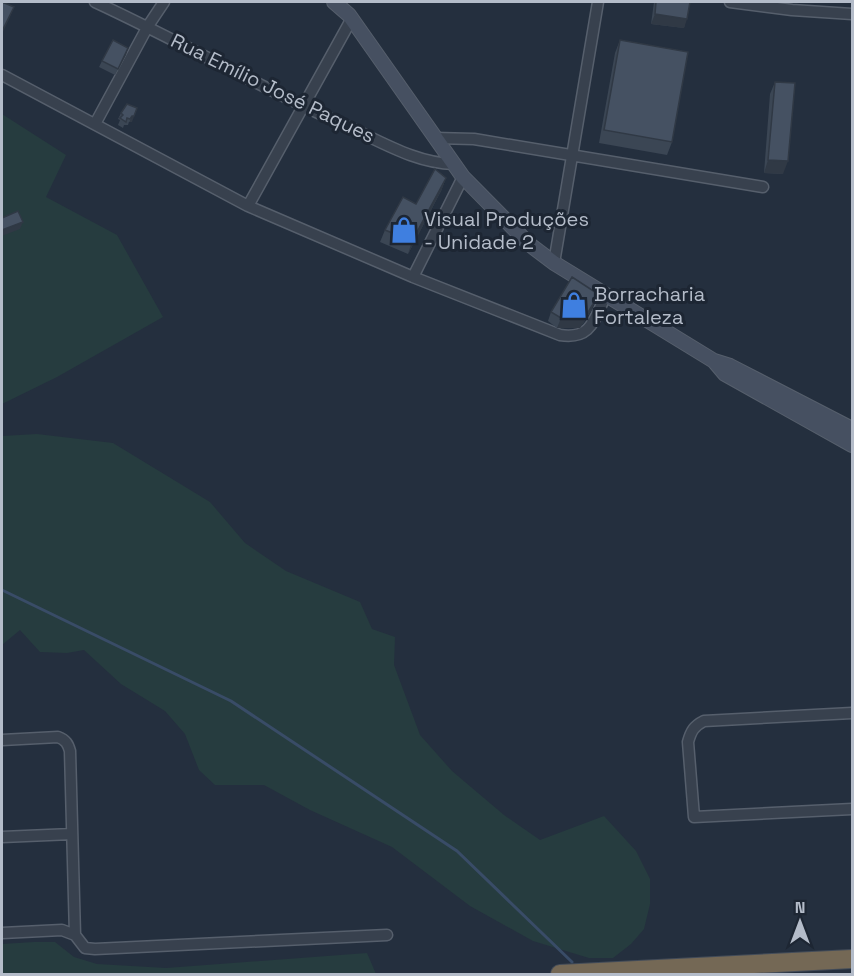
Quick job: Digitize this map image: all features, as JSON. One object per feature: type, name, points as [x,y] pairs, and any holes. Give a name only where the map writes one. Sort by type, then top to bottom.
[{"type":"highway","points":[[560,975],[852,959]]},
{"type":"main road","points":[[334,2],[349,15],[463,177],[529,244],[554,263],[714,362],[725,374],[852,446]]},
{"type":"main road","points":[[714,362],[730,366],[852,429]]},
{"type":"street","name":"Rua Emílio José Paques","points":[[95,2],[148,26],[303,107],[423,161],[454,164]]},
{"type":"street","points":[[95,124],[148,26],[164,2]]},
{"type":"street","points":[[554,263],[598,2]]},
{"type":"street","points":[[730,2],[792,6],[852,14]]},
{"type":"street","points":[[248,206],[351,20]]},
{"type":"street","points":[[2,75],[248,206],[413,277],[560,335],[572,337],[581,335],[590,328],[606,295]]},
{"type":"street","points":[[435,138],[474,139],[763,187]]},
{"type":"street","points":[[413,277],[463,177]]},
{"type":"street","points":[[852,713],[704,721],[696,725],[688,742],[694,817],[852,809]]},
{"type":"street","points":[[2,740],[58,737],[64,739],[68,744],[75,935]]},
{"type":"street","points":[[2,837],[72,834]]},
{"type":"street","points":[[2,933],[62,930],[75,935],[85,948],[95,949],[387,935]]},
{"type":"green space","points":[[2,114],[66,155],[46,197],[117,235],[163,317],[57,377],[2,404]]},
{"type":"green space","points":[[37,434],[113,443],[210,502],[245,543],[286,571],[360,602],[372,629],[395,637],[394,665],[420,735],[452,771],[504,815],[540,840],[604,816],[636,851],[650,879],[650,904],[644,929],[631,944],[613,958],[589,958],[533,941],[470,906],[392,847],[310,810],[264,785],[215,785],[199,770],[185,734],[165,711],[121,684],[84,650],[67,653],[40,652],[20,630],[2,645],[2,436]]},
{"type":"green space","points":[[55,942],[74,957],[97,964],[166,968],[367,953],[376,974],[2,974],[2,944]]},
{"type":"building","points":[[2,2],[14,7],[2,31]]},
{"type":"building","points":[[656,2],[690,2],[687,19],[655,14]]},
{"type":"building","points":[[113,40],[128,48],[118,69],[102,61]]},
{"type":"building","points":[[620,40],[688,52],[672,142],[604,130]]},
{"type":"building","points":[[775,82],[795,83],[788,161],[768,160]]},
{"type":"building","points":[[127,104],[137,108],[134,116],[127,118],[126,122],[120,118]]},
{"type":"building","name":"Visual Produções - Unidade 2","points":[[435,169],[446,178],[412,241],[385,230],[403,197],[416,204]]},
{"type":"building","points":[[18,211],[23,222],[2,230],[2,218]]},
{"type":"building","name":"Borracharia Fortaleza","points":[[572,277],[595,292],[596,299],[584,319],[561,318],[551,312]]},
{"type":"waterway","points":[[2,590],[231,701],[457,851],[572,962]]},
{"type":"place","name":"Visual Produções - Unidade 2","points":[[404,230]]},
{"type":"place","name":"Borracharia Fortaleza","points":[[574,305]]}]
